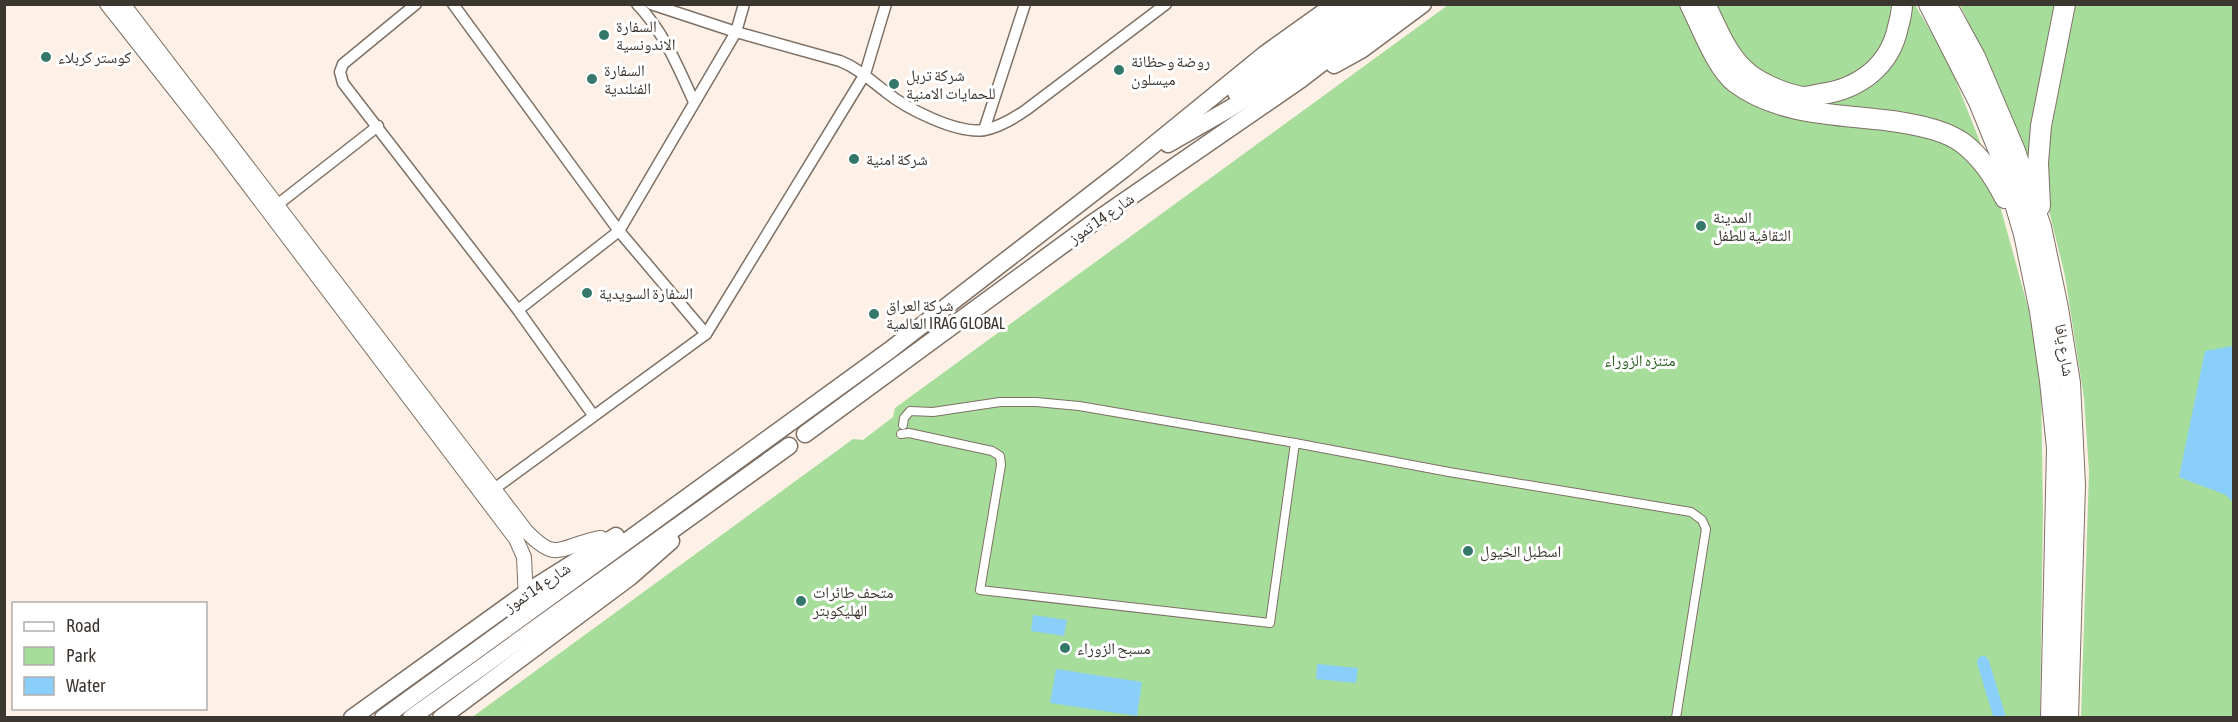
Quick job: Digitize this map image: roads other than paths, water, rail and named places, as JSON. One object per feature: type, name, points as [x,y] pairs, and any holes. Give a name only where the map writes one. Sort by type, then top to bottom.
[{"type":"highway","points":[[1690,4],[1715,55],[1734,82],[1766,101],[1817,113],[1912,124],[1938,131],[1963,143],[1985,164],[2004,195],[2032,230]]},
{"type":"highway","points":[[1705,4],[1726,48],[1748,73],[1776,89],[1804,97],[1833,93],[1854,86],[1872,74],[1889,54],[1897,34],[1902,4]]},
{"type":"highway","name":"شارع يافا","points":[[1929,4],[1979,102],[2032,230],[2058,308],[2070,383],[2075,485],[2068,717]]},
{"type":"highway","name":"شارع يافا","points":[[1946,4],[1975,57],[2015,151],[2032,230],[2057,448],[2051,717]]},
{"type":"highway","points":[[2032,230],[2042,126],[2065,4]]},
{"type":"main road","name":"شارع 14 تموز","points":[[501,642],[526,614],[890,350],[1124,169],[1265,54],[1335,4]]},
{"type":"main road","points":[[1124,169],[1232,96],[1357,4]]},
{"type":"main road","name":"شارع 14 تموز","points":[[1124,169],[1286,73],[1380,4]]},
{"type":"main road","name":"شارع 14 تموز","points":[[805,434],[1094,222],[1300,80],[1399,4]]},
{"type":"main road","points":[[1300,80],[1331,67],[1361,50],[1423,4]]},
{"type":"main road","points":[[890,350],[902,364]]},
{"type":"main road","name":"شارع 14 تموز","points":[[501,642],[634,556],[789,446]]},
{"type":"main road","name":"شارع 14 تموز","points":[[352,717],[527,592],[729,467]]},
{"type":"main road","name":"شارع 14 تموز","points":[[441,717],[630,577],[743,479]]},
{"type":"main road","points":[[605,542],[614,540],[630,548],[634,556],[635,567],[630,577]]},
{"type":"main road","points":[[383,717],[501,642]]},
{"type":"main road","points":[[411,717],[501,642]]},
{"type":"street","points":[[107,4],[219,146],[516,539],[524,558],[526,614]]},
{"type":"street","points":[[123,4],[526,531],[540,545],[549,550],[561,550],[601,538],[605,542]]},
{"type":"street","points":[[416,4],[343,64],[340,72],[343,83],[518,310],[593,415]]},
{"type":"street","points":[[453,4],[619,231],[706,334]]},
{"type":"street","points":[[637,4],[668,45],[694,102]]},
{"type":"street","points":[[651,4],[736,32],[840,61],[865,74],[887,94],[915,110],[950,125],[984,130],[1005,124],[1026,110],[1166,4]]},
{"type":"street","points":[[518,310],[619,231],[736,32],[744,4]]},
{"type":"street","points":[[494,489],[706,334],[865,74],[886,4]]},
{"type":"street","points":[[984,130],[1025,4]]},
{"type":"street","points":[[277,205],[378,126]]},
{"type":"street","points":[[1295,443],[1270,623],[980,590],[1001,465],[1000,456],[992,450],[909,433],[902,429],[904,418],[910,411],[933,412],[1000,402],[1036,402],[1079,406],[1295,443],[1449,472],[1691,512],[1702,520],[1706,529],[1676,717]]},
{"type":"water","points":[[2234,346],[2233,502],[2226,495],[2179,477],[2205,351]]},
{"type":"water","points":[[1033,615],[1067,620],[1064,636],[1031,631]]},
{"type":"water","points":[[1317,664],[1358,668],[1356,683],[1316,679]]},
{"type":"water","points":[[1056,669],[1142,682],[1137,716],[1050,703]]},
{"type":"waterway","points":[[1983,662],[2000,718]]},
{"type":"place","name":"السفارة الاندونسية","points":[[604,35]]},
{"type":"place","name":"كوستر كربلاء","points":[[46,57]]},
{"type":"place","name":"روضة وحظانة ميسلون","points":[[1119,70]]},
{"type":"place","name":"السفارة الفنلندية","points":[[592,79]]},
{"type":"place","name":"شركة تربل للحمايات الامنية","points":[[894,84]]},
{"type":"place","name":"شركة امنية","points":[[854,159]]},
{"type":"place","name":"المدينة الثقافية للطفل","points":[[1701,226]]},
{"type":"place","name":"السفارة السويدية","points":[[587,293]]},
{"type":"place","name":"شركة العراق العالمية IRAG GLOBAL","points":[[874,314]]},
{"type":"place","name":"اسطبل الخيول","points":[[1468,551]]},
{"type":"place","name":"متحف طائرات الهليكوبتر","points":[[801,601]]},
{"type":"place","name":"مسبح الزوراء","points":[[1065,648]]},
{"type":"park label","name":"متنزه الزوراء","points":[[1640,360]]}]
